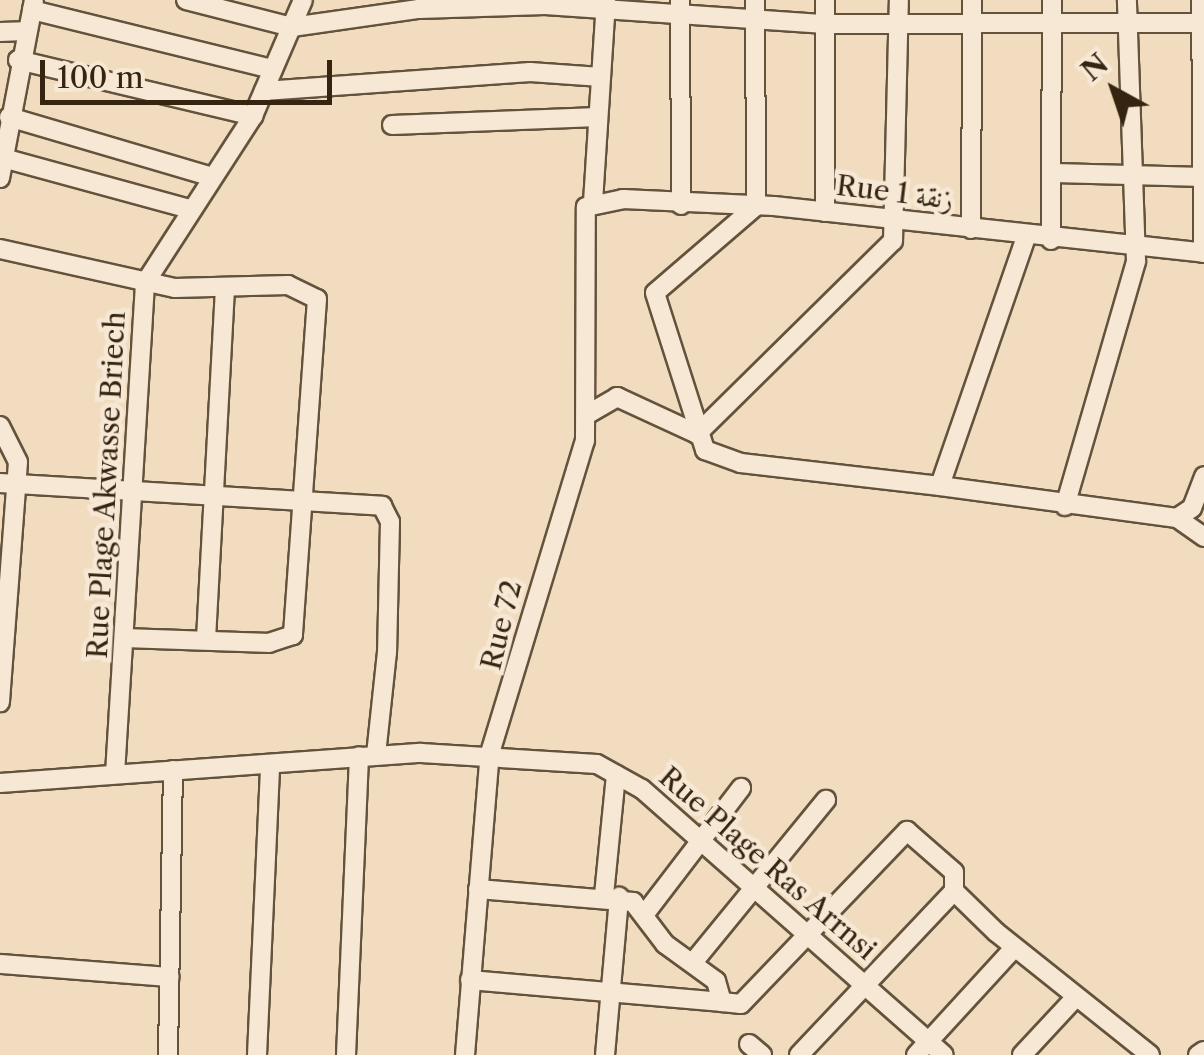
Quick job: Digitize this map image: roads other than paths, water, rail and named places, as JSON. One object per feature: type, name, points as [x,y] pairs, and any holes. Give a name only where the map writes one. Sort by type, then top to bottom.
[{"type":"street","points":[[186,0],[292,27],[419,8],[606,4],[755,9],[824,24],[1203,23]]},
{"type":"street","name":"Rue Plage Akwasse Briech","points":[[115,774],[146,283],[210,176],[253,116],[304,0]]},
{"type":"street","points":[[825,212],[826,0]]},
{"type":"street","points":[[697,434],[894,241],[900,220],[899,0]]},
{"type":"street","points":[[971,229],[972,0]]},
{"type":"street","points":[[1052,0],[1052,240]]},
{"type":"street","points":[[1065,506],[1133,281],[1129,248],[1126,0]]},
{"type":"street","points":[[1201,0],[1203,253]]},
{"type":"street","name":"Rue 72","points":[[465,1055],[490,754],[588,414],[588,207],[606,4]]},
{"type":"street","points":[[0,178],[7,106],[33,5],[272,69]]},
{"type":"street","points":[[680,6],[681,204]]},
{"type":"street","points":[[697,434],[655,293],[756,206],[755,9]]},
{"type":"street","points":[[0,32],[25,31]]},
{"type":"street","points":[[18,60],[253,116]]},
{"type":"street","points":[[264,91],[530,72],[601,77]]},
{"type":"street","points":[[7,106],[210,176]]},
{"type":"street","points":[[392,125],[598,117]]},
{"type":"street","points":[[3,158],[190,209]]},
{"type":"street","points":[[1054,172],[1204,178]]},
{"type":"street","name":"Rue 1 زنقة","points":[[588,207],[756,206],[1203,253]]},
{"type":"street","points":[[940,486],[1026,236]]},
{"type":"street","points":[[0,249],[146,283],[225,289],[288,285],[313,293],[320,308],[297,608],[284,642],[126,638]]},
{"type":"street","points":[[206,639],[218,499],[225,289]]},
{"type":"street","points":[[588,414],[617,397],[697,434],[720,459],[1177,518],[1204,537]]},
{"type":"street","points":[[0,426],[18,462],[7,482],[0,702]]},
{"type":"street","points":[[1177,518],[1192,508],[1204,476]]},
{"type":"street","points":[[7,482],[306,504],[370,502],[390,522],[346,1055]]},
{"type":"street","name":"Rue Plage Ras Arrnsi","points":[[0,783],[368,755],[490,754],[583,760],[616,776],[702,841],[866,984],[923,1048],[944,1055]]},
{"type":"street","points":[[257,1055],[270,764]]},
{"type":"street","points":[[168,1055],[174,770]]},
{"type":"street","points":[[605,1055],[612,991],[616,776]]},
{"type":"street","points":[[646,911],[742,788]]},
{"type":"street","points":[[695,960],[826,800]]},
{"type":"street","points":[[470,980],[722,1002],[750,1000],[904,831],[954,872],[954,891],[800,1055]]},
{"type":"street","points":[[478,889],[611,896],[646,911],[665,944],[695,960],[722,1002]]},
{"type":"street","points":[[954,891],[1014,948],[1150,1055]]},
{"type":"street","points":[[923,1048],[1014,948]]},
{"type":"street","points":[[0,964],[170,977]]},
{"type":"street","points":[[1022,1055],[1074,998]]}]
